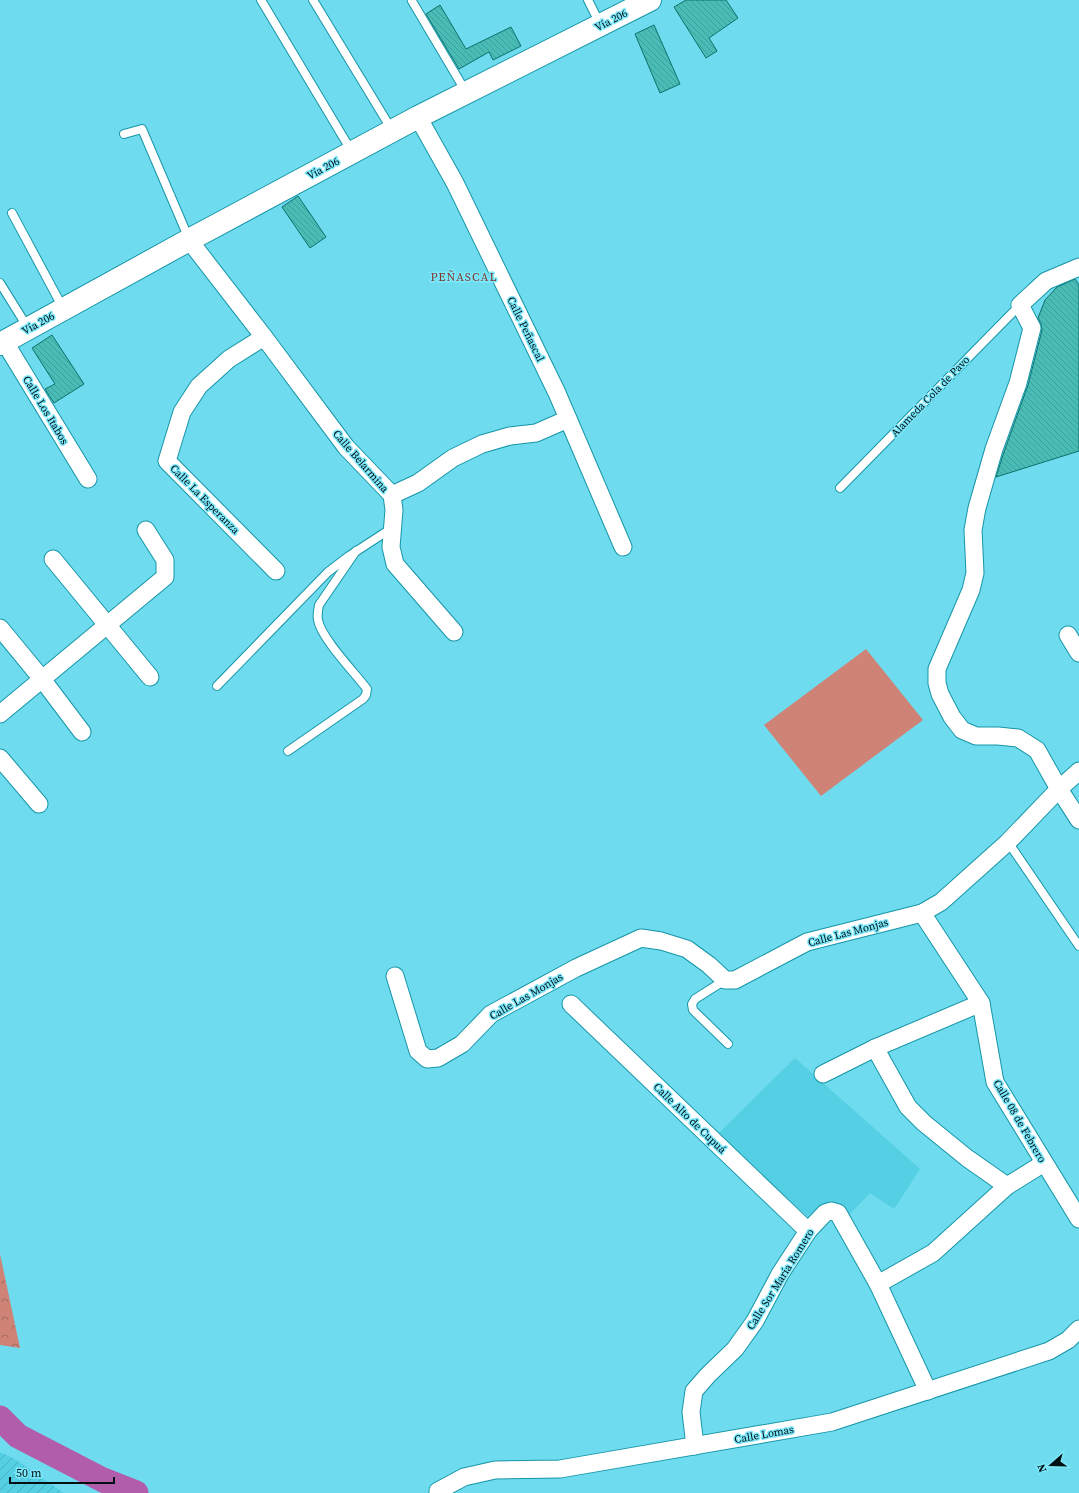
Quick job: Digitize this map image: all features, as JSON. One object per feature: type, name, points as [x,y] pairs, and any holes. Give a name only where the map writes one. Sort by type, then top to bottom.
[{"type":"main road","name":"Vía 206","points":[[2,343],[189,240],[418,117],[650,0]]},
{"type":"street","name":"Calle Peñascal","points":[[418,117],[455,184],[557,393],[623,547]]},
{"type":"street","points":[[189,240],[264,337]]},
{"type":"street","points":[[1079,267],[1046,281],[1020,305],[1032,328],[1018,383],[994,449],[977,508],[973,530],[975,573],[972,590],[937,669],[937,683],[940,694],[952,717],[962,730],[976,736],[1018,738],[1037,750],[1058,789],[1079,820]]},
{"type":"street","name":"Calle Belarmina","points":[[264,337],[346,447],[392,495],[394,510],[391,547],[395,564],[454,632]]},
{"type":"street","name":"Calle La Esperanza","points":[[264,337],[229,359],[199,386],[182,412],[167,461],[276,571]]},
{"type":"street","name":"Calle Los Itabos","points":[[2,343],[88,479]]},
{"type":"street","points":[[392,495],[418,483],[453,458],[482,444],[510,436],[536,433],[568,419]]},
{"type":"street","points":[[0,714],[165,577],[165,560],[146,530]]},
{"type":"street","points":[[53,559],[150,677]]},
{"type":"street","points":[[0,628],[42,679],[82,732]]},
{"type":"street","points":[[1068,635],[1079,653]]},
{"type":"street","points":[[0,758],[39,804]]},
{"type":"street","name":"Calle Las Monjas","points":[[395,976],[418,1051],[427,1059],[438,1058],[462,1044],[491,1014],[576,968],[641,938],[661,941],[687,949],[709,965],[725,980],[735,980],[807,942],[922,913],[941,902],[1008,842],[1058,789],[1079,771]]},
{"type":"street","name":"Calle 08 de Febrero","points":[[922,913],[981,1003],[995,1082],[1079,1219]]},
{"type":"street","points":[[823,1074],[875,1048],[981,1003]]},
{"type":"street","name":"Calle Alto de Cupuá","points":[[572,1004],[808,1231]]},
{"type":"street","points":[[875,1048],[908,1107],[924,1123],[967,1158],[1007,1186]]},
{"type":"street","points":[[878,1284],[933,1253],[1007,1186],[1044,1163]]},
{"type":"street","name":"Calle Sor María Romero","points":[[696,1446],[691,1412],[694,1392],[708,1375],[735,1349],[755,1321],[780,1274],[808,1231],[825,1213],[831,1211],[838,1213],[878,1284],[928,1391]]},
{"type":"street","name":"Calle Lomas","points":[[438,1493],[438,1491],[464,1477],[495,1470],[560,1470],[832,1422],[1049,1351],[1068,1340],[1079,1329]]},
{"type":"lane","points":[[261,0],[352,152]]},
{"type":"lane","points":[[313,0],[392,131]]},
{"type":"lane","points":[[588,0],[600,25]]},
{"type":"lane","points":[[412,1],[466,92]]},
{"type":"lane","points":[[124,134],[142,130],[189,240]]},
{"type":"lane","points":[[12,213],[64,309]]},
{"type":"lane","points":[[0,283],[28,328]]},
{"type":"lane","name":"Alameda Cola de Pavo","points":[[840,488],[1020,305]]},
{"type":"lane","points":[[217,686],[328,572],[392,527]]},
{"type":"lane","points":[[288,751],[363,699],[366,695],[367,689],[324,635],[318,621],[317,612],[319,605],[356,551]]},
{"type":"lane","points":[[1008,842],[1079,946]]},
{"type":"lane","points":[[725,980],[695,999],[692,1004],[694,1010],[728,1044]]},
{"type":"shaded area","points":[[795,1058],[920,1169],[894,1209],[870,1193],[848,1216],[830,1201],[807,1216],[718,1134]]},
{"type":"shaded area","points":[[0,1452],[15,1459],[64,1493],[0,1493]]},
{"type":"green space","points":[[866,649],[923,720],[821,796],[764,725]]},
{"type":"green space","points":[[0,1254],[20,1348],[0,1345]]},
{"type":"building","points":[[686,0],[726,0],[738,18],[709,38],[717,51],[706,58],[674,7]]},
{"type":"building","points":[[440,5],[466,49],[511,27],[521,46],[493,60],[489,52],[459,69],[426,14]]},
{"type":"building","points":[[654,25],[680,84],[660,93],[635,34]]},
{"type":"building","points":[[298,196],[326,237],[310,248],[282,207]]},
{"type":"building","points":[[1075,279],[1079,285],[1079,451],[996,477],[1028,385],[1042,330],[1038,318],[1045,300],[1057,287]]},
{"type":"building","points":[[52,335],[84,384],[54,403],[45,389],[55,384],[32,348]]},
{"type":"waterway","points":[[0,1418],[18,1436],[103,1480],[136,1493]]},
{"type":"district","name":"PEÑASCAL","points":[[464,277]]}]
